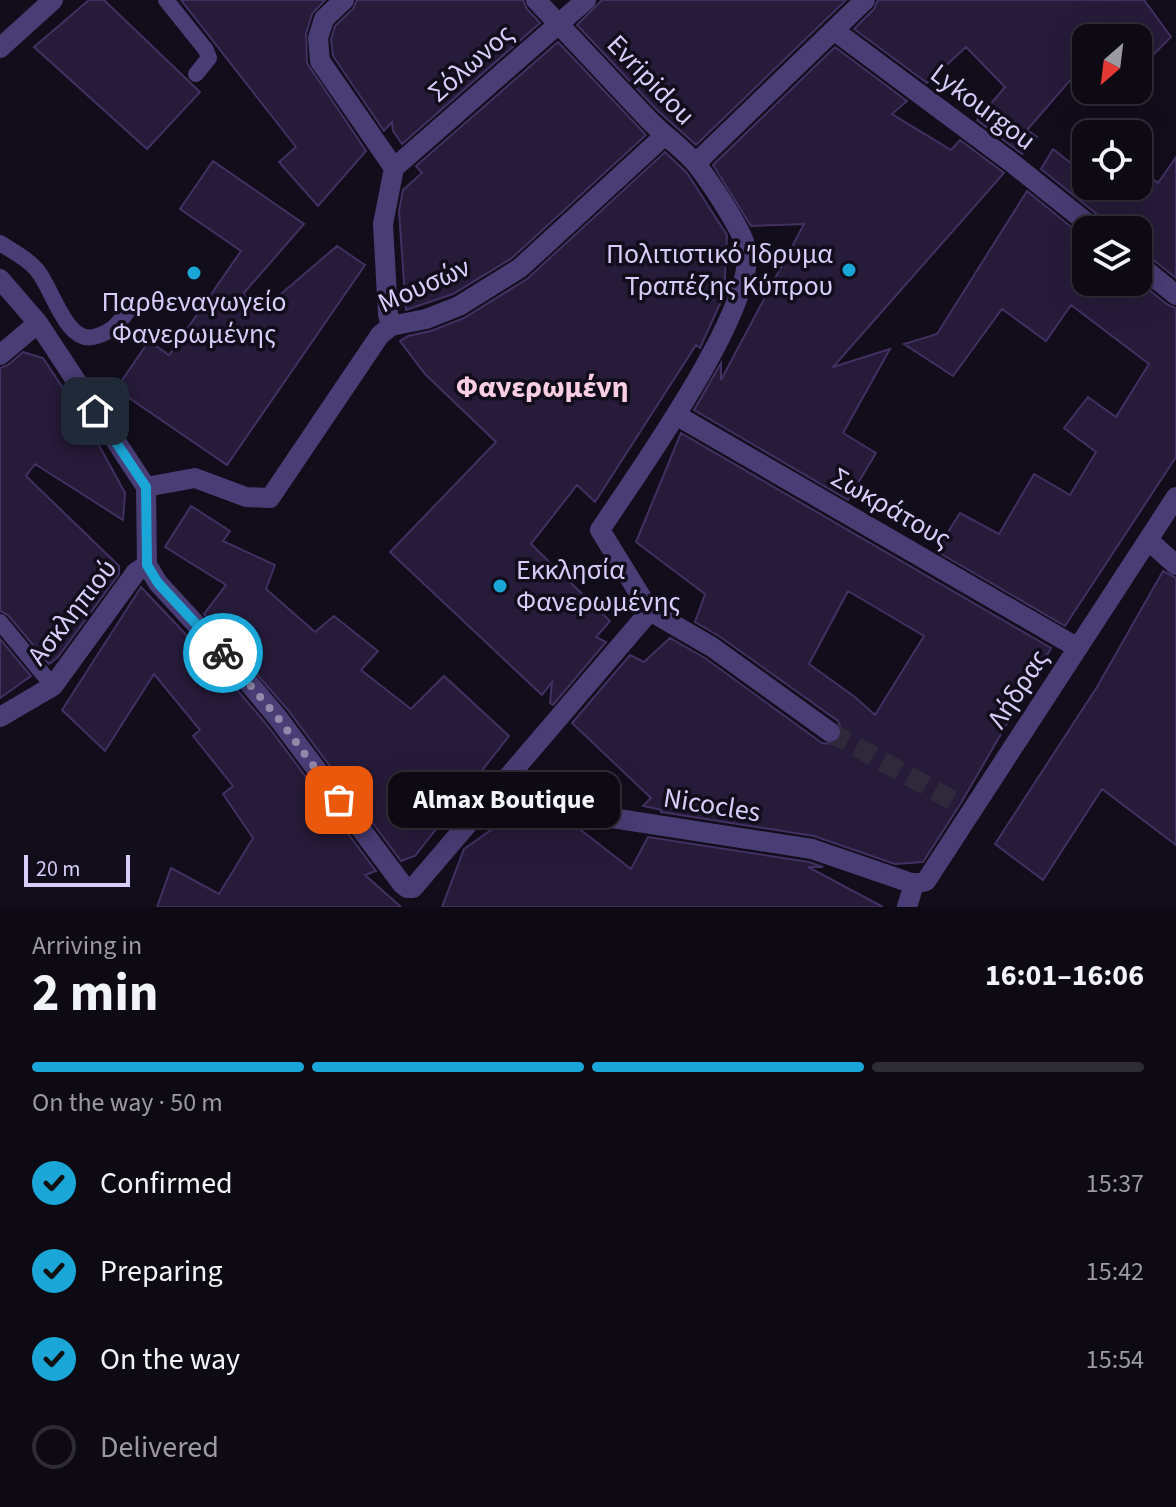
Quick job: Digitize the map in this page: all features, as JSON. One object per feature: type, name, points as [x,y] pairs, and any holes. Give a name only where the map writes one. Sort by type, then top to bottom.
[{"type":"street","points":[[0,48],[53,0]]},
{"type":"street","points":[[344,0],[324,19],[318,38],[320,61],[394,168],[383,224],[391,326]]},
{"type":"street","name":"Evripidou","points":[[536,0],[664,136],[696,163],[747,249],[746,273],[730,322],[676,415],[600,530],[650,611]]},
{"type":"street","name":"Σόλωνος","points":[[394,168],[586,0]]},
{"type":"street","points":[[696,163],[865,0]]},
{"type":"street","name":"Lykourgou","points":[[835,31],[1078,216]]},
{"type":"street","name":"Μουσών","points":[[146,487],[195,478],[246,497],[270,498],[380,335],[391,326],[426,319],[459,306],[520,268],[664,136]]},
{"type":"street","points":[[1152,275],[1176,295]]},
{"type":"street","points":[[0,279],[38,323],[146,487],[147,565],[158,583],[278,718],[415,898],[499,789],[650,611],[712,647],[830,732]]},
{"type":"street","points":[[0,355],[38,323]]},
{"type":"street","name":"Σωκράτους","points":[[676,415],[1078,648]]},
{"type":"street","name":"Λήδρας","points":[[907,907],[914,884],[926,881],[966,807],[1078,648],[1176,497]]},
{"type":"street","points":[[1148,540],[1176,565]]},
{"type":"street","name":"Ασκληπιού","points":[[0,717],[53,686],[136,572],[147,565]]},
{"type":"street","name":"Nicocles","points":[[499,789],[580,813],[812,849],[914,884]]},
{"type":"lane","points":[[166,0],[209,58],[196,74]]},
{"type":"lane","points":[[0,243],[37,270],[71,331],[87,339],[102,335],[115,329],[127,312]]},
{"type":"lane","points":[[0,622],[53,686]]},
{"type":"building","points":[[89,0],[104,0],[200,92],[147,149],[34,47]]},
{"type":"building","points":[[181,0],[325,0],[312,14],[306,34],[307,63],[366,151],[318,206],[279,162],[296,147]]},
{"type":"building","points":[[357,0],[523,0],[540,23],[402,144],[393,131],[392,122],[384,131],[333,56],[331,39],[335,26],[353,9]]},
{"type":"building","points":[[602,0],[846,0],[696,145],[657,110],[577,25]]},
{"type":"building","points":[[878,0],[1144,0],[1171,37],[1152,56],[1152,24],[1072,24],[1072,78],[1027,130],[1037,137],[1022,154],[977,120],[1005,87],[966,47],[927,83],[854,29],[874,9]]},
{"type":"building","points":[[558,42],[646,135],[512,258],[453,294],[406,310],[399,211],[403,190],[422,173],[416,166]]},
{"type":"building","points":[[835,47],[907,101],[892,114],[951,150],[960,140],[1004,173],[833,367],[890,349],[843,433],[876,453],[848,500],[694,410],[721,363],[721,380],[804,224],[751,226],[713,165]]},
{"type":"building","points":[[1053,149],[1072,164],[1072,194],[1041,169]]},
{"type":"building","points":[[665,152],[687,173],[727,235],[724,295],[700,348],[696,345],[595,502],[577,485],[531,544],[610,621],[596,637],[606,642],[553,705],[550,703],[552,682],[542,695],[390,552],[496,442],[425,374],[400,341],[464,318],[527,279]]},
{"type":"building","points":[[1176,157],[1176,278],[1152,259],[1152,216],[1099,216],[1079,200],[1152,200],[1152,178],[1158,183]]},
{"type":"building","points":[[213,161],[304,224],[243,294],[261,311],[337,246],[365,265],[227,465],[116,389],[149,341],[169,355],[241,251],[180,209]]},
{"type":"building","points":[[1027,191],[1072,228],[1072,296],[1152,296],[1152,292],[1176,308],[1176,457],[1065,626],[936,551],[960,513],[999,534],[1034,474],[1070,495],[1096,452],[1064,428],[1088,397],[1116,417],[1149,364],[1071,305],[1046,341],[1002,309],[953,376],[904,344],[937,334]]},
{"type":"building","points":[[23,352],[43,358],[89,427],[125,493],[123,520],[35,464],[26,476],[119,566],[119,574],[58,657],[49,664],[8,615],[0,611],[0,368]]},
{"type":"building","points":[[681,433],[1051,648],[923,862],[895,864],[814,836],[661,812],[643,806],[651,798],[572,723],[630,655],[644,662],[670,638],[705,658],[822,743],[835,744],[843,734],[838,721],[695,622],[705,594],[636,542]],"holes":[[[848,591],[924,636],[875,715],[809,664]]]},
{"type":"building","points":[[191,506],[230,531],[223,541],[275,565],[266,589],[315,632],[334,616],[378,651],[361,670],[411,709],[444,676],[509,736],[415,856],[401,861],[288,710],[204,614],[226,585],[165,547]]},
{"type":"building","points":[[1163,571],[1176,578],[1176,845],[1102,789],[1043,880],[995,844],[1097,687]]},
{"type":"building","points":[[141,587],[268,726],[376,871],[365,875],[401,907],[157,907],[171,868],[219,894],[253,838],[223,794],[233,786],[193,736],[200,730],[154,674],[105,751],[62,710]]},
{"type":"building","points":[[0,639],[31,676],[0,698]]},
{"type":"building","points":[[521,809],[573,824],[631,869],[648,837],[809,862],[823,867],[808,867],[883,907],[442,907],[464,849]]},
{"type":"tunnel","points":[[830,732],[959,804]]},
{"type":"way so far","points":[[223,653],[278,718],[339,800]]},
{"type":"place","name":"Πολιτιστικό Ίδρυμα Τραπέζης Κύπρου","points":[[849,270]]},
{"type":"place","name":"Παρθεναγωγείο Φανερωμένης","points":[[194,273]]},
{"type":"place","name":"Εκκλησία Φανερωμένης","points":[[500,586]]},
{"type":"place","name":"Almax Boutique","points":[[339,800]]},
{"type":"district","name":"Φανερωμένη","points":[[542,387]]},
{"type":"route","points":[[95,411],[146,487],[147,565],[158,583],[223,653]]}]
